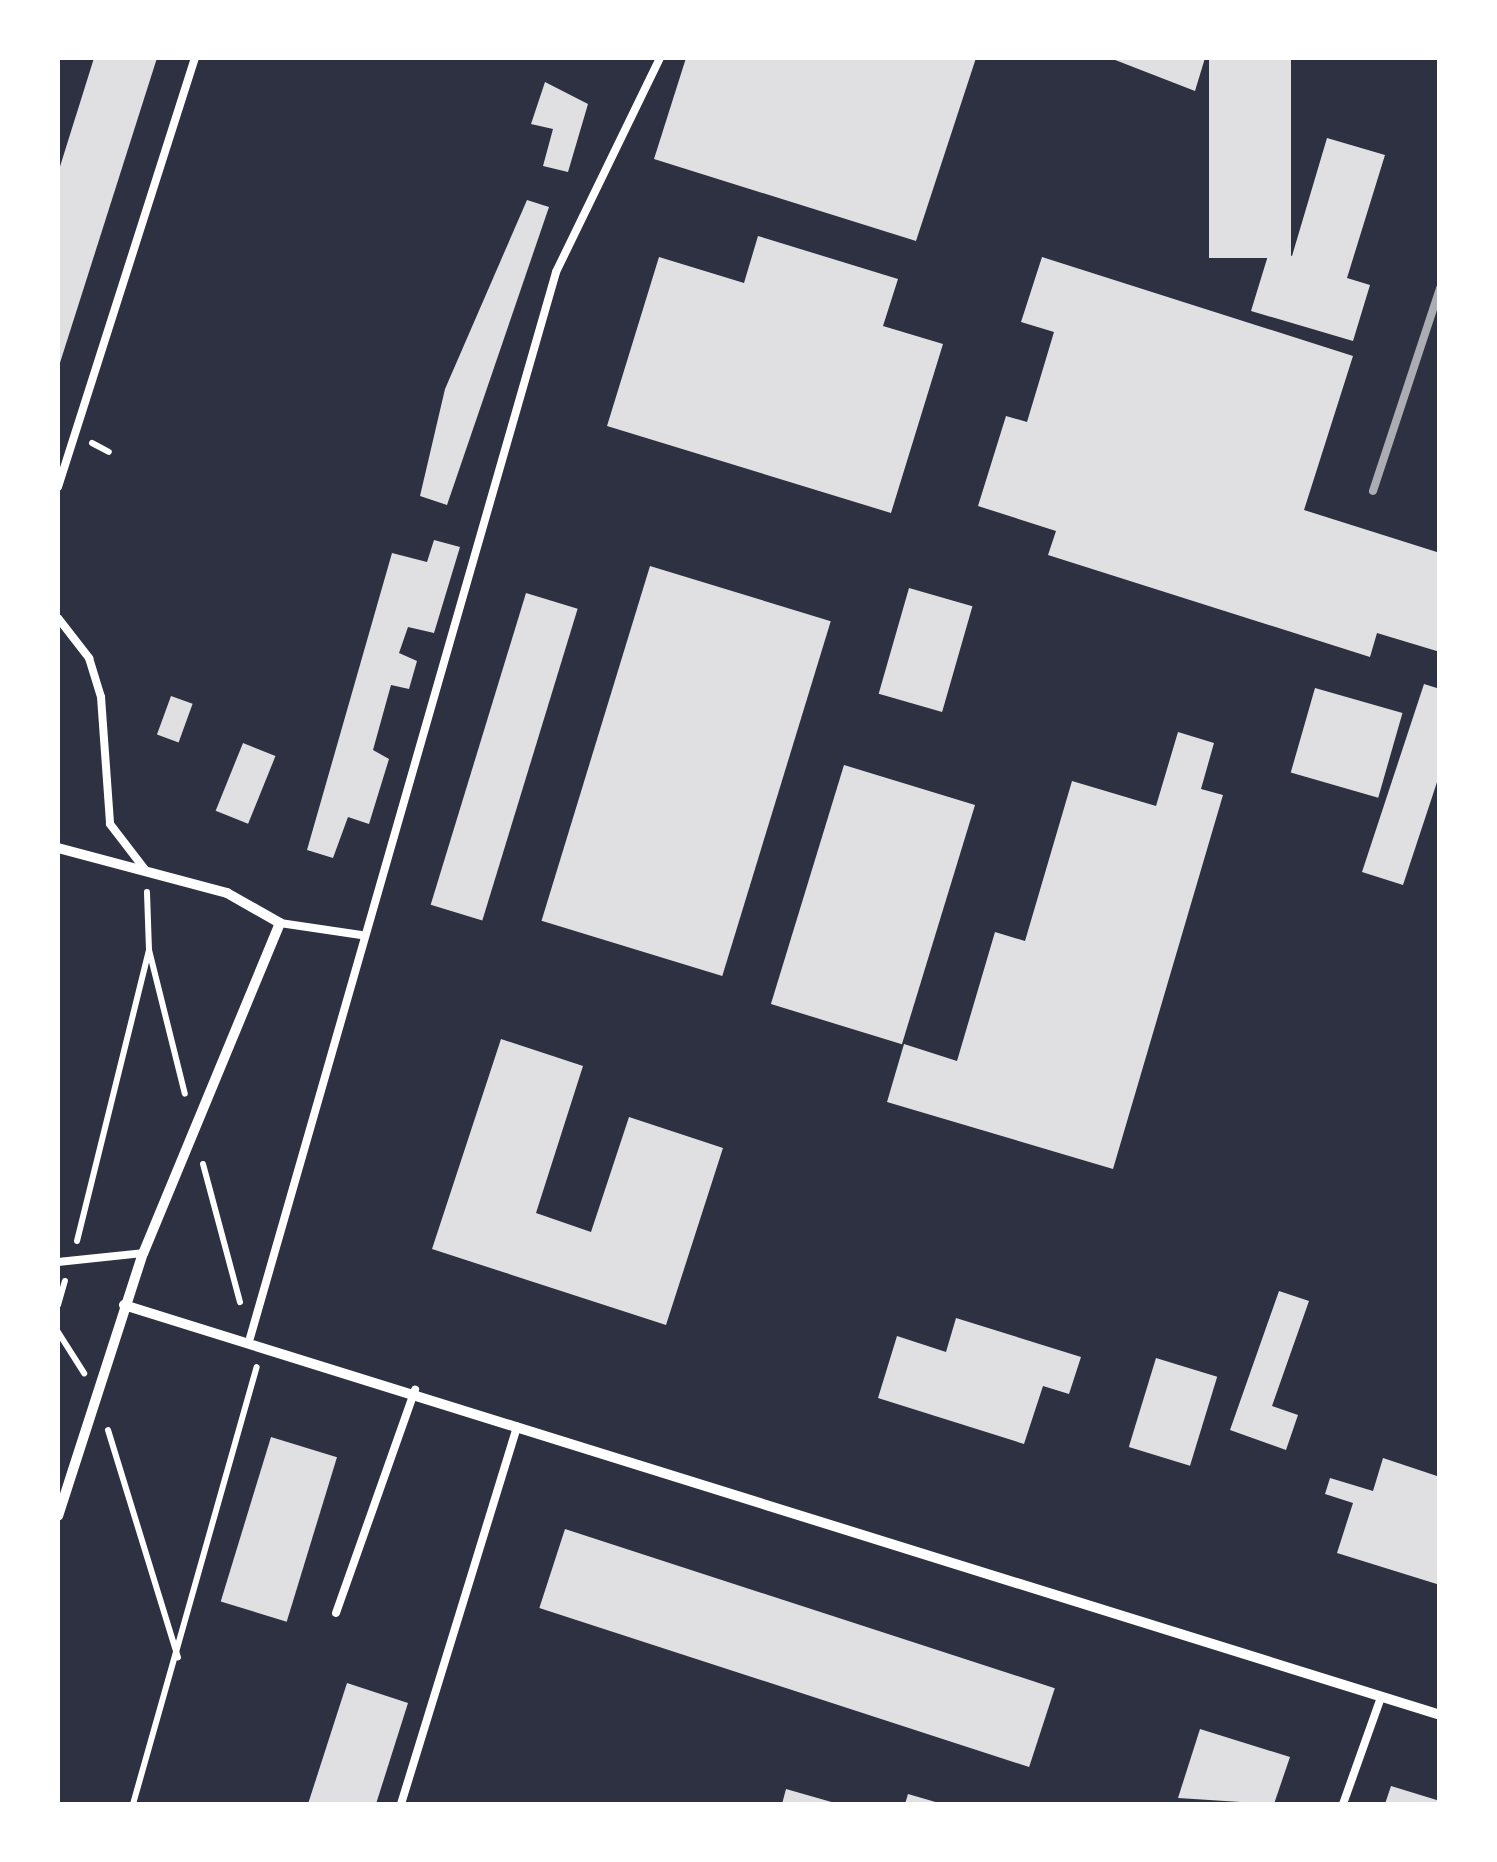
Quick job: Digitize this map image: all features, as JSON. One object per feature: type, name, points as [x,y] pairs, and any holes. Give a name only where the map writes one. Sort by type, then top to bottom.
[{"type":"street","points":[[58,848],[227,893],[280,923],[143,1253],[58,1516]]},
{"type":"street","points":[[124,1305],[250,1338],[1440,1715]]},
{"type":"lane","points":[[58,487],[196,58]]},
{"type":"lane","points":[[250,1338],[361,934],[556,272],[660,58]]},
{"type":"lane","points":[[58,446],[71,450]]},
{"type":"lane","points":[[58,618],[90,658],[101,696],[110,824],[146,871]]},
{"type":"lane","points":[[280,923],[361,934]]},
{"type":"lane","points":[[58,1262],[73,1254],[143,1253]]},
{"type":"lane","points":[[336,1613],[415,1390]]},
{"type":"lane","points":[[401,1804],[518,1423]]},
{"type":"lane","points":[[1343,1804],[1381,1697]]},
{"type":"path","points":[[134,1804],[260,1378],[149,950],[146,871]]},
{"type":"path","points":[[58,1305],[149,950]]},
{"type":"path","points":[[58,1332],[96,1392],[178,1658]]},
{"type":"building","points":[[94,58],[157,58],[58,369],[58,173]]},
{"type":"building","points":[[686,58],[976,58],[916,241],[654,159]]},
{"type":"building","points":[[1110,58],[1205,58],[1195,91]]},
{"type":"building","points":[[1209,58],[1291,58],[1291,258],[1209,258]]},
{"type":"building","points":[[545,82],[588,104],[568,172],[543,166],[553,129],[531,124]]},
{"type":"building","points":[[1327,138],[1385,155],[1347,278],[1370,285],[1353,341],[1251,311],[1270,249],[1292,256]]},
{"type":"building","points":[[527,200],[549,207],[447,505],[420,496],[445,389]]},
{"type":"building","points":[[758,236],[898,279],[883,326],[943,344],[891,513],[607,426],[659,257],[744,283]]},
{"type":"building","points":[[1042,257],[1353,356],[1304,510],[1440,553],[1440,652],[1377,633],[1370,657],[1048,555],[1056,531],[978,506],[1006,416],[1027,422],[1054,332],[1021,322]]},
{"type":"building","points":[[434,540],[460,547],[434,633],[408,627],[399,653],[417,661],[409,689],[391,685],[373,750],[389,759],[369,824],[348,817],[333,858],[307,850],[392,553],[427,562]]},
{"type":"building","points":[[650,566],[831,621],[722,976],[542,921]]},
{"type":"building","points":[[909,588],[972,606],[942,712],[879,694]]},
{"type":"building","points":[[526,593],[578,609],[482,921],[431,905]]},
{"type":"building","points":[[1424,684],[1440,689],[1440,773],[1403,885],[1362,872]]},
{"type":"building","points":[[1315,688],[1402,713],[1378,798],[1291,773]]},
{"type":"building","points":[[171,696],[193,704],[179,742],[157,735]]},
{"type":"building","points":[[1178,732],[1214,743],[1201,789],[1223,795],[1113,1169],[887,1102],[904,1044],[957,1061],[995,932],[1025,941],[1072,781],[1156,806]]},
{"type":"building","points":[[243,743],[275,756],[248,824],[216,811]]},
{"type":"building","points":[[844,765],[975,805],[902,1044],[771,1004]]},
{"type":"building","points":[[501,1039],[583,1066],[536,1213],[591,1232],[629,1117],[723,1148],[666,1325],[432,1249]]},
{"type":"building","points":[[1279,1291],[1309,1301],[1272,1406],[1298,1415],[1286,1450],[1230,1430]]},
{"type":"building","points":[[956,1318],[1081,1357],[1069,1394],[1043,1386],[1024,1444],[878,1398],[897,1336],[946,1352]]},
{"type":"building","points":[[1156,1358],[1217,1377],[1190,1466],[1129,1447]]},
{"type":"building","points":[[271,1437],[337,1457],[287,1622],[221,1601]]},
{"type":"building","points":[[1383,1458],[1440,1477],[1440,1585],[1337,1553],[1353,1503],[1325,1494],[1330,1478],[1373,1491]]},
{"type":"building","points":[[565,1529],[1055,1688],[1029,1767],[539,1608]]},
{"type":"building","points":[[347,1683],[408,1703],[376,1804],[308,1804]]},
{"type":"building","points":[[1200,1729],[1290,1757],[1274,1804],[1178,1798]]},
{"type":"building","points":[[1391,1786],[1440,1801],[1440,1804],[1385,1804]]},
{"type":"building","points":[[786,1789],[835,1803],[835,1804],[782,1804]]},
{"type":"building","points":[[908,1794],[939,1803],[939,1804],[905,1804]]},
{"type":"railway","points":[[1373,491],[1440,288]]}]
